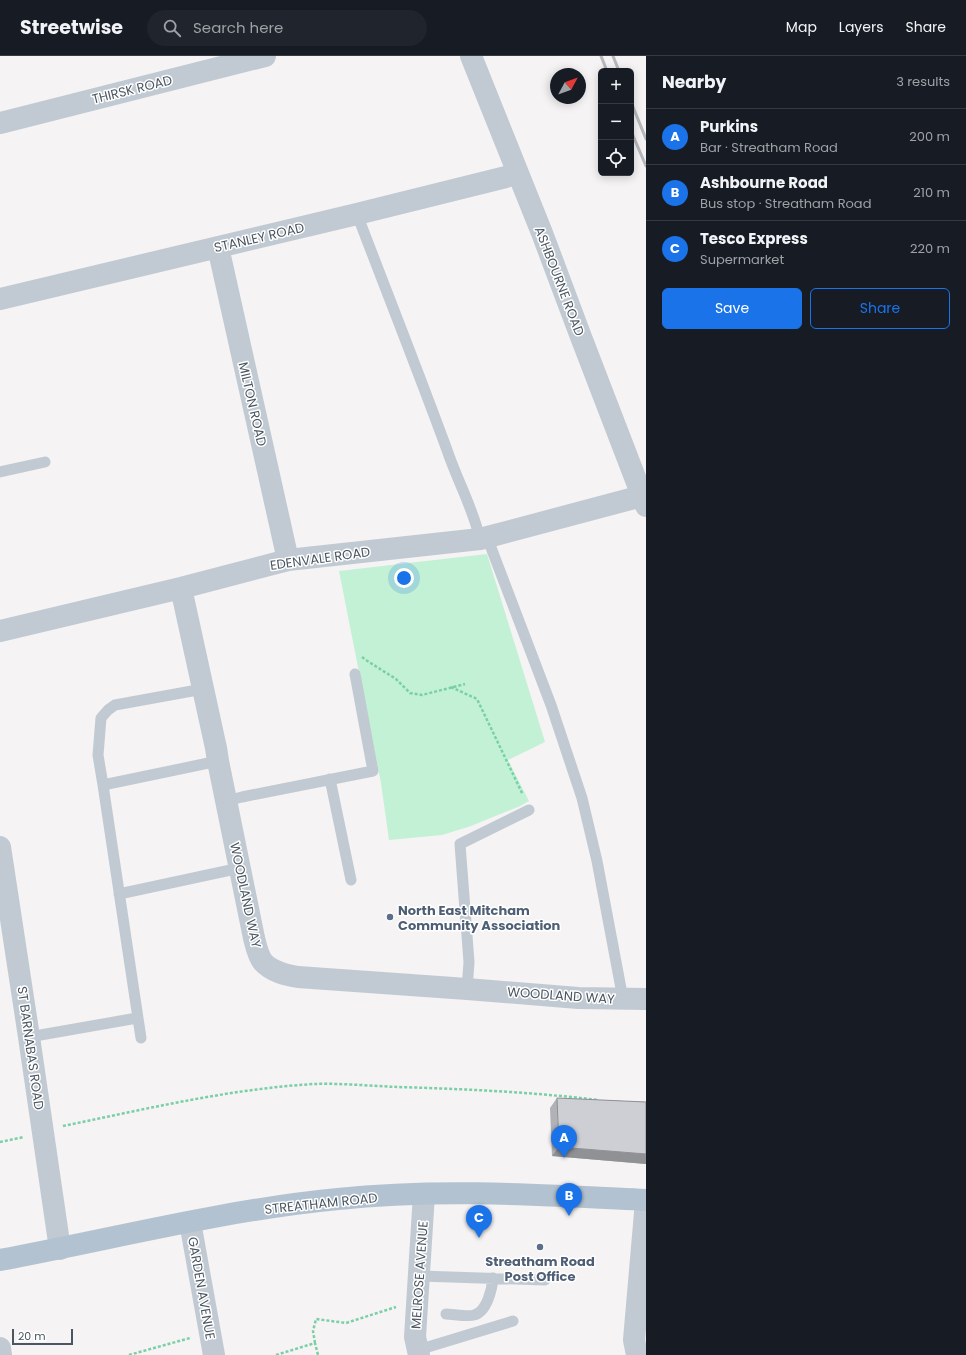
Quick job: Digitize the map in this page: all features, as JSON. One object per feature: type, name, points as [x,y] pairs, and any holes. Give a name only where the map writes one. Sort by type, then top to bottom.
[{"type":"main road","name":"STREATHAM ROAD","points":[[0,1260],[190,1222],[278,1206],[339,1198],[424,1194],[546,1196],[646,1201]]},
{"type":"street","name":"THIRSK ROAD","points":[[0,123],[265,56]]},
{"type":"street","name":"ASHBOURNE ROAD","points":[[471,56],[542,233],[644,501]]},
{"type":"street","name":"STANLEY ROAD","points":[[0,299],[357,214],[506,177],[517,172]]},
{"type":"street","name":"MILTON ROAD","points":[[218,247],[288,560]]},
{"type":"street","name":"EDENVALE ROAD","points":[[0,631],[181,588],[288,560],[483,538],[644,501]]},
{"type":"street","name":"WOODLAND WAY","points":[[181,588],[216,748],[258,953],[263,962],[275,971],[284,975],[298,978],[578,998],[646,999]]},
{"type":"street","name":"ST BARNABAS ROAD","points":[[0,847],[60,1249]]},
{"type":"street","name":"MELROSE AVENUE","points":[[418,1352],[415,1337],[424,1194]]},
{"type":"street","points":[[637,1355],[634,1340],[641,1308],[646,1201]]},
{"type":"street","name":"GARDEN AVENUE","points":[[190,1222],[214,1355]]},
{"type":"street","points":[[0,1348],[1,1355]]},
{"type":"lane","points":[[357,214],[400,324],[453,468],[551,705],[582,798],[594,848],[623,999]]},
{"type":"lane","points":[[0,472],[45,462]]},
{"type":"lane","points":[[226,801],[373,771],[355,674]]},
{"type":"lane","points":[[141,1038],[98,755],[101,718],[115,705],[203,689]]},
{"type":"lane","points":[[103,785],[218,761]]},
{"type":"lane","points":[[330,779],[351,880]]},
{"type":"lane","points":[[468,989],[469,962],[460,844],[530,810]]},
{"type":"lane","points":[[119,894],[240,868]]},
{"type":"lane","points":[[29,1037],[137,1018]]},
{"type":"lane","points":[[420,1276],[545,1280]]},
{"type":"lane","points":[[446,1314],[474,1315],[479,1312],[488,1300],[493,1278]]},
{"type":"lane","points":[[418,1352],[513,1321]]},
{"type":"path","points":[[362,657],[396,679],[410,693],[422,695],[464,684]]},
{"type":"path","points":[[452,687],[477,698],[530,810]]},
{"type":"path","points":[[0,1142],[43,1133],[59,1127],[183,1102],[252,1090],[315,1084],[532,1093],[601,1101]]},
{"type":"path","points":[[318,1355],[314,1343],[313,1331],[316,1319],[346,1323],[391,1308],[405,1306],[417,1307]]},
{"type":"path","points":[[129,1355],[210,1332]]},
{"type":"path","points":[[276,1355],[314,1343]]},
{"type":"green space","points":[[487,554],[545,742],[508,760],[529,801],[471,826],[442,835],[389,840],[381,783],[339,571]]},
{"type":"building","points":[[557,1098],[646,1102],[646,1154],[559,1147]]},
{"type":"railway","points":[[601,56],[606,68]]},
{"type":"railway","points":[[613,56],[618,68]]},
{"type":"railway","points":[[632,104],[646,139]]},
{"type":"railway","points":[[634,138],[646,166]]},
{"type":"place","name":"North East Mitcham Community Association","points":[[390,917]]},
{"type":"place","name":"Purkins","points":[[564,1158]]},
{"type":"place","name":"Ashbourne Road","points":[[569,1216]]},
{"type":"place","name":"Tesco Express","points":[[479,1238]]},
{"type":"place","name":"Streatham Road Post Office","points":[[540,1247]]}]
